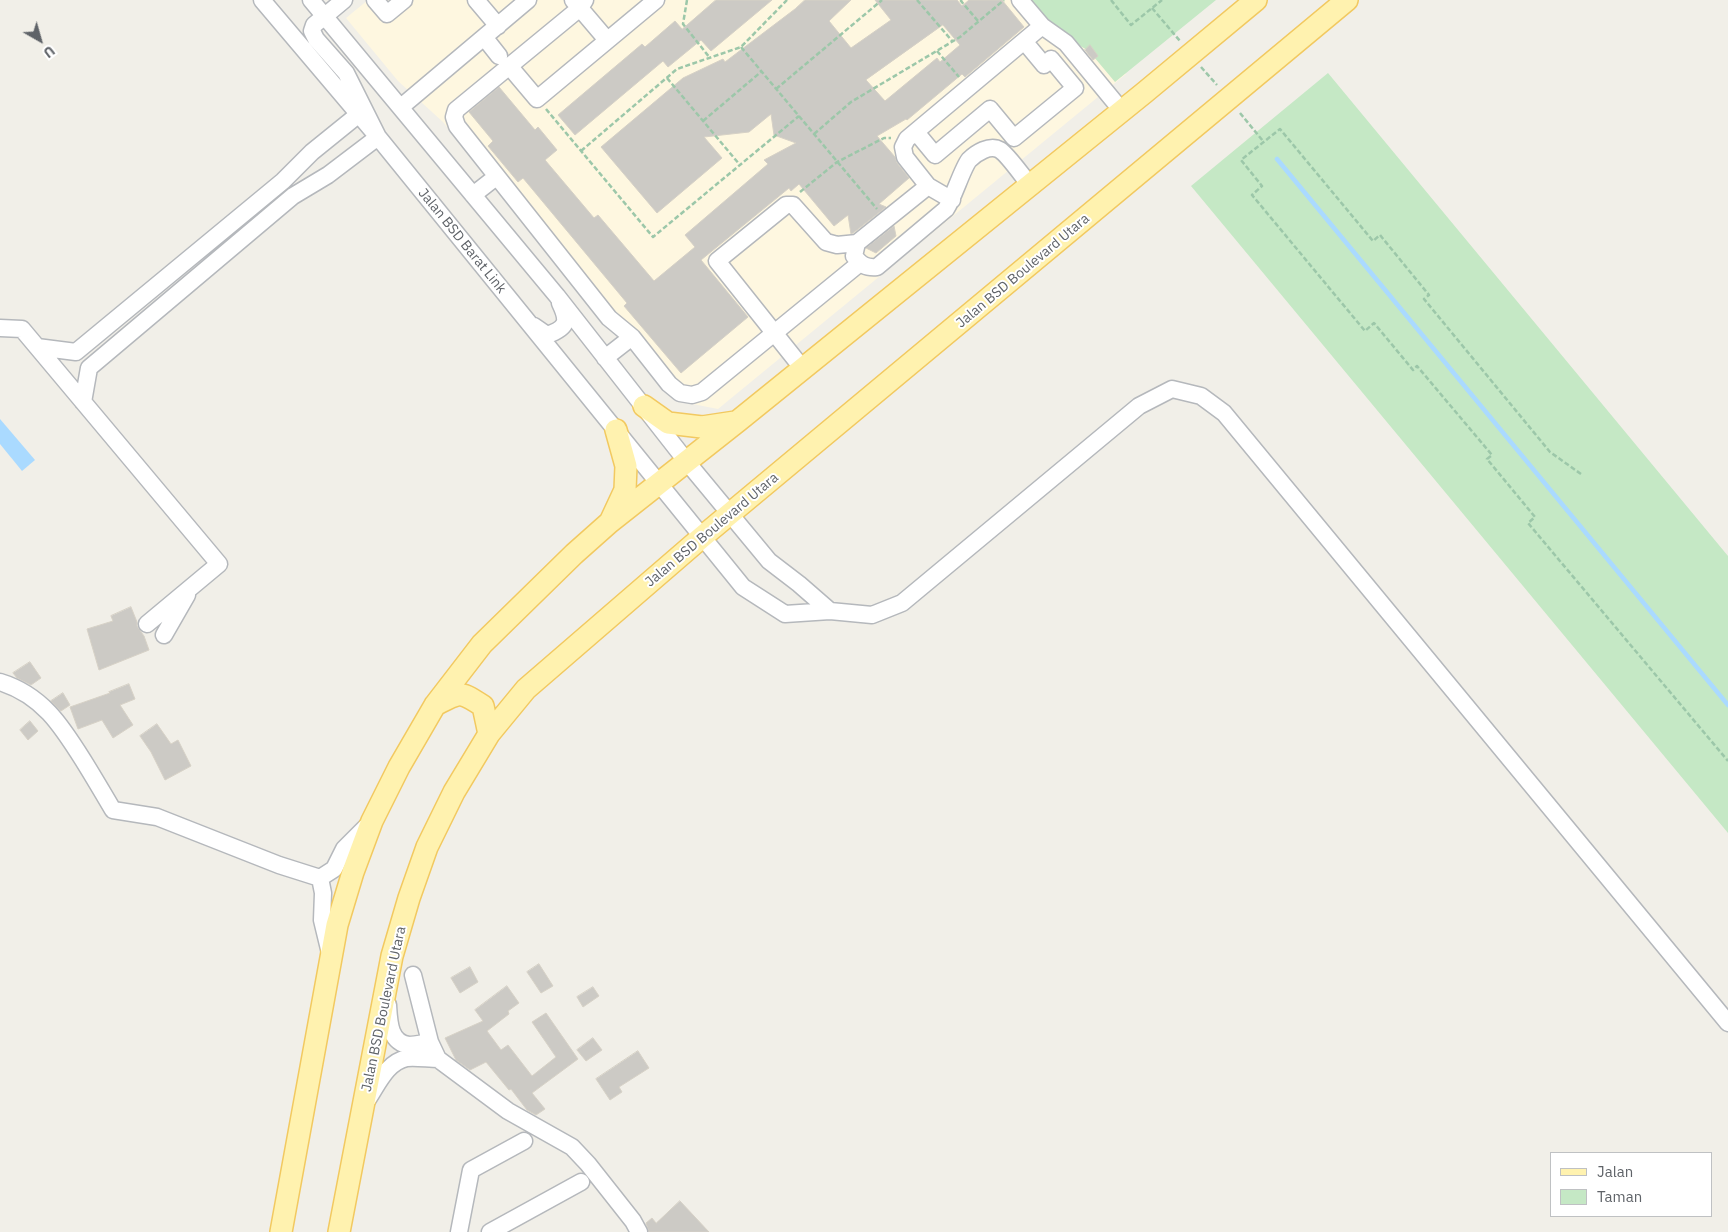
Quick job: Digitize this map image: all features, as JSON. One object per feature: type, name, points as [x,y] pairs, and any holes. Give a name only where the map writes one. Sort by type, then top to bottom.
[{"type":"main road","points":[[281,1232],[337,925],[350,881],[372,821],[399,767],[435,705],[482,644],[574,554],[610,522],[803,369],[1256,0]]},
{"type":"main road","name":"Jalan BSD Boulevard Utara","points":[[339,1232],[392,956],[407,906],[427,847],[454,792],[489,734],[526,689],[702,537],[1347,0]]},
{"type":"main road","points":[[644,406],[668,423],[702,427],[738,421]]},
{"type":"main road","points":[[610,522],[625,490],[626,466],[616,430]]},
{"type":"main road","points":[[435,705],[457,694],[468,696],[483,706],[489,734]]},
{"type":"street","name":"Jalan BSD Barat Link","points":[[262,0],[378,137],[744,587],[785,614],[830,611],[872,616],[902,603],[1139,406],[1172,389],[1202,396],[1224,413],[1728,1023]]},
{"type":"street","points":[[311,0],[557,296],[687,462],[769,561],[830,611]]},
{"type":"street","points":[[83,402],[89,368],[293,196],[328,175],[378,137],[346,73],[312,32],[314,25],[344,0]]},
{"type":"street","points":[[374,0],[387,14],[404,0]]},
{"type":"street","points":[[476,0],[498,26]]},
{"type":"street","points":[[401,107],[528,0]]},
{"type":"street","points":[[484,37],[537,98],[656,0]]},
{"type":"street","points":[[1020,0],[1042,26],[1066,43],[1122,111]]},
{"type":"street","points":[[607,40],[579,3],[505,61],[456,110],[454,117],[457,126],[609,318],[632,337],[669,384],[680,393],[692,395],[702,392],[860,263]]},
{"type":"street","points":[[952,200],[928,186],[905,157],[903,147],[912,135],[1042,26]]},
{"type":"street","points":[[912,135],[935,155],[990,109],[1014,138],[1074,88],[1051,59],[1044,65],[1024,41]]},
{"type":"street","points":[[76,352],[283,181],[312,152],[359,114]]},
{"type":"street","points":[[928,186],[857,244],[854,256],[860,263],[868,268],[877,267],[946,209],[952,200],[968,161],[982,151],[991,147],[1000,150],[1030,185]]},
{"type":"street","points":[[312,152],[328,175]]},
{"type":"street","points":[[473,195],[496,176]]},
{"type":"street","points":[[803,369],[717,261],[786,205],[793,205],[826,242],[836,245],[857,244]]},
{"type":"street","points":[[527,321],[547,335],[559,331],[564,326],[566,315],[557,296]]},
{"type":"street","points":[[0,328],[22,329],[219,564],[147,624]]},
{"type":"street","points":[[606,358],[632,337]]},
{"type":"street","points":[[37,347],[76,352],[89,368]]},
{"type":"street","points":[[164,635],[192,587]]},
{"type":"street","points":[[0,682],[16,687],[44,707],[61,724],[112,810],[157,817],[279,866],[320,878],[334,869],[344,849],[372,821]]},
{"type":"street","points":[[320,878],[323,893],[322,920],[331,957]]},
{"type":"street","points":[[412,975],[430,1042],[438,1059],[508,1111],[572,1147],[622,1207],[639,1232]]},
{"type":"street","points":[[386,988],[389,1026],[396,1038],[408,1045],[430,1042]]},
{"type":"street","points":[[363,1108],[384,1073],[395,1062],[407,1058],[438,1059]]},
{"type":"street","points":[[459,1232],[471,1170],[524,1141]]},
{"type":"street","points":[[490,1232],[581,1182]]},
{"type":"path","points":[[688,0],[683,24],[710,58]]},
{"type":"path","points":[[581,152],[678,69],[741,47],[787,0]]},
{"type":"path","points":[[776,89],[882,0]]},
{"type":"path","points":[[917,0],[952,42]]},
{"type":"path","points":[[962,0],[978,22]]},
{"type":"path","points":[[814,134],[851,102],[952,42],[1004,0]]},
{"type":"path","points":[[1111,0],[1132,25],[1162,0]]},
{"type":"path","points":[[1152,8],[1263,141]]},
{"type":"path","points":[[741,47],[886,220]]},
{"type":"path","points":[[937,51],[968,88]]},
{"type":"path","points":[[704,121],[762,71]]},
{"type":"path","points":[[667,78],[740,165]]},
{"type":"path","points":[[537,98],[653,237],[798,116]]},
{"type":"path","points":[[1581,474],[1550,452],[1424,299],[1429,295],[1380,235],[1373,241],[1280,129],[1241,160],[1262,186],[1252,195],[1365,331],[1374,323],[1413,370],[1418,366],[1492,455],[1487,459],[1535,517],[1528,523],[1728,761]]},
{"type":"path","points":[[793,205],[798,194],[837,162],[884,138],[912,135]]},
{"type":"shaded area","points":[[368,0],[1055,0],[1126,74],[718,409],[677,401],[638,353],[607,327],[443,122],[398,81],[346,18]]},
{"type":"green space","points":[[1024,0],[1216,0],[1115,82],[1089,51],[1045,26]]},
{"type":"green space","points":[[1328,73],[1728,556],[1728,833],[1191,186]]},
{"type":"water","points":[[0,419],[35,460],[22,471],[0,444]]},
{"type":"building","points":[[716,0],[772,0],[711,51],[701,40],[668,67],[663,61],[575,135],[558,115],[642,44],[645,47],[675,21],[682,29]]},
{"type":"building","points":[[805,0],[851,0],[829,21],[851,48],[891,20],[875,0],[957,0],[962,6],[969,0],[1002,0],[1024,27],[965,77],[962,74],[907,120],[877,136],[895,157],[897,163],[909,178],[879,204],[886,207],[853,233],[851,234],[848,215],[834,226],[799,184],[791,191],[789,188],[701,260],[748,317],[681,373],[624,306],[627,303],[523,178],[518,182],[488,146],[493,141],[469,112],[499,87],[535,130],[538,127],[557,150],[545,160],[594,218],[598,215],[654,281],[695,247],[685,235],[768,164],[764,160],[796,143],[774,135],[771,114],[749,132],[704,137],[722,158],[657,213],[601,147],[683,78],[723,59],[725,62]],"holes":[[[943,25],[960,45],[940,62],[937,58],[885,101],[866,80]]]},
{"type":"building","points":[[1090,45],[1098,56],[1093,60],[1085,50]]},
{"type":"building","points":[[894,226],[896,236],[876,253],[866,248]]},
{"type":"building","points":[[131,607],[137,626],[144,636],[149,650],[99,670],[87,629],[113,621],[111,616]]},
{"type":"building","points":[[30,662],[41,678],[31,685],[17,678],[13,673]]},
{"type":"building","points":[[129,684],[135,699],[120,705],[133,725],[113,738],[102,720],[78,729],[70,707]]},
{"type":"building","points":[[63,693],[70,705],[61,711],[51,701]]},
{"type":"building","points":[[30,721],[38,731],[28,740],[20,730]]},
{"type":"building","points":[[157,724],[171,744],[178,740],[191,766],[165,780],[151,752],[140,736]]},
{"type":"building","points":[[539,964],[553,986],[541,993],[527,972]]},
{"type":"building","points":[[470,967],[478,982],[460,993],[451,978]]},
{"type":"building","points":[[507,986],[519,1003],[508,1011],[509,1014],[487,1031],[501,1050],[508,1045],[532,1076],[556,1057],[532,1022],[546,1013],[578,1059],[532,1093],[545,1109],[536,1115],[527,1110],[486,1062],[470,1070],[456,1060],[445,1038],[483,1021],[475,1010]]},
{"type":"building","points":[[593,987],[599,996],[583,1007],[577,997]]},
{"type":"building","points":[[593,1038],[602,1050],[586,1061],[577,1050]]},
{"type":"building","points":[[638,1051],[649,1068],[619,1087],[622,1092],[610,1100],[596,1079]]},
{"type":"building","points":[[680,1201],[709,1232],[649,1232],[646,1223],[652,1218],[656,1223]]},
{"type":"waterway","points":[[1277,159],[1728,705]]}]
